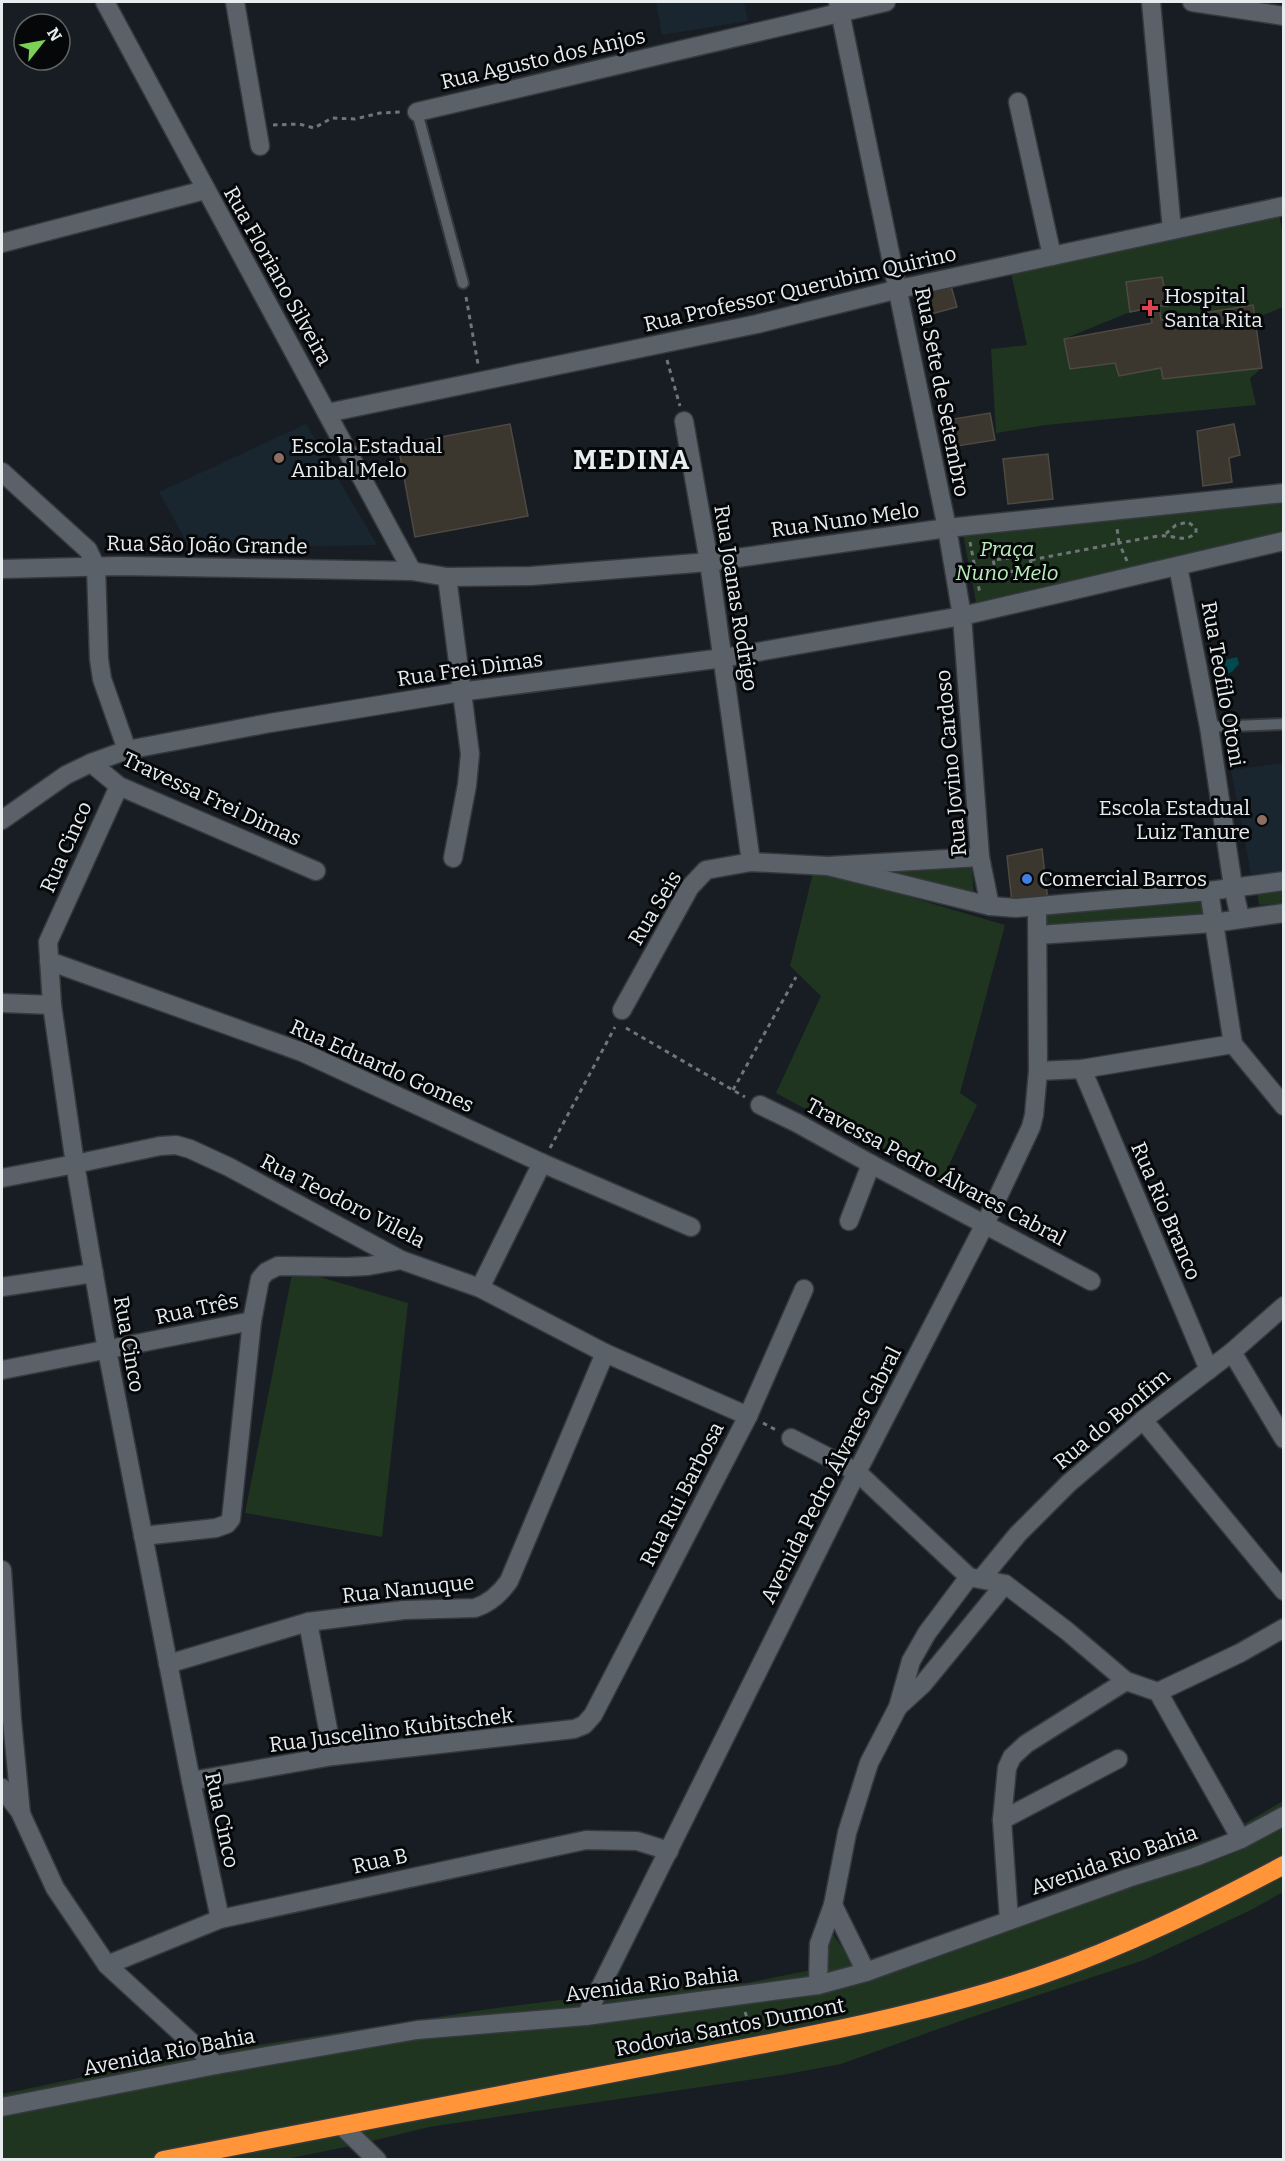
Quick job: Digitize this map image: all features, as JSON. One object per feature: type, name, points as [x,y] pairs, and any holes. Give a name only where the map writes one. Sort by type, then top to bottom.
[{"type":"highway","name":"Rodovia Santos Dumont","points":[[163,2160],[756,2045],[916,2011],[1041,1975],[1140,1937],[1284,1865]]},
{"type":"street","name":"Rua Floriano Silveira","points":[[105,2],[412,571]]},
{"type":"street","points":[[235,2],[257,137]]},
{"type":"street","name":"Rua Agusto dos Anjos","points":[[417,112],[839,7],[886,2]]},
{"type":"street","points":[[1151,2],[1172,230]]},
{"type":"street","points":[[1192,2],[1284,16]]},
{"type":"street","name":"Rua Sete de Setembro","points":[[839,7],[899,289],[947,528],[962,616]]},
{"type":"street","points":[[1018,102],[1052,255]]},
{"type":"street","points":[[2,243],[205,190]]},
{"type":"street","name":"Rua Professor Querubim Quirino","points":[[327,413],[757,324],[899,289],[1284,206]]},
{"type":"street","name":"Rua Joanas Rodrigo","points":[[684,421],[709,562],[751,862]]},
{"type":"street","points":[[2,472],[82,543],[96,567],[99,659],[102,679],[127,750]]},
{"type":"street","name":"Rua Nuno Melo","points":[[412,571],[447,577],[531,576],[709,562],[947,528],[1284,493]]},
{"type":"street","points":[[962,616],[1284,541]]},
{"type":"street","name":"Rua Teofilo Otoni","points":[[1178,566],[1209,727],[1240,918]]},
{"type":"street","name":"Rua São João Grande","points":[[2,569],[96,567],[412,571]]},
{"type":"street","points":[[447,577],[460,692],[470,754],[467,785],[453,858]]},
{"type":"street","name":"Rua Frei Dimas","points":[[2,820],[66,775],[127,750],[281,721],[460,692],[723,658],[962,616]]},
{"type":"street","name":"Rua Jovino Cardoso","points":[[962,616],[980,857],[990,906]]},
{"type":"street","name":"Travessa Frei Dimas","points":[[91,763],[119,786],[316,871]]},
{"type":"street","name":"Rua Cinco","points":[[119,786],[48,942],[52,1005],[75,1164],[107,1350],[220,1919]]},
{"type":"street","points":[[828,866],[980,857]]},
{"type":"street","name":"Rua Seis","points":[[620,1016],[690,887],[706,870],[751,862],[828,866]]},
{"type":"street","points":[[828,866],[990,906],[1037,907],[1284,882]]},
{"type":"street","points":[[1209,891],[1233,1044],[1284,1106]]},
{"type":"street","name":"Avenida Pedro Álvares Cabral","points":[[586,2016],[857,1472],[985,1224],[1031,1127],[1038,1071],[1037,907]]},
{"type":"street","points":[[1038,935],[1213,923],[1284,913]]},
{"type":"street","name":"Rua Eduardo Gomes","points":[[49,961],[302,1052],[542,1163],[691,1227]]},
{"type":"street","points":[[2,1003],[52,1005]]},
{"type":"street","points":[[1038,1071],[1082,1069],[1233,1044]]},
{"type":"street","name":"Rua Rio Branco","points":[[1082,1069],[1209,1370]]},
{"type":"street","name":"Travessa Pedro Álvares Cabral","points":[[760,1105],[797,1122],[1091,1281]]},
{"type":"street","name":"Rua Teodoro Vilela","points":[[2,1178],[160,1146],[176,1145],[190,1149],[229,1167],[401,1260],[480,1288],[605,1353],[748,1416]]},
{"type":"street","points":[[480,1288],[542,1163]]},
{"type":"street","points":[[849,1221],[872,1164]]},
{"type":"street","name":"Rua Três","points":[[2,1370],[252,1321],[260,1279],[266,1272],[278,1266],[347,1268],[401,1260]]},
{"type":"street","points":[[2,1287],[94,1273]]},
{"type":"street","name":"Rua Rui Barbosa","points":[[593,1715],[748,1416],[804,1289]]},
{"type":"street","name":"Rua do Bonfim","points":[[818,1985],[819,1944],[832,1905],[847,1833],[869,1764],[898,1707],[911,1661],[927,1634],[975,1578],[1069,1483],[1143,1420],[1232,1352],[1284,1306]]},
{"type":"street","points":[[143,1536],[216,1528],[227,1524],[231,1519],[252,1321]]},
{"type":"street","points":[[1232,1352],[1284,1439]]},
{"type":"street","name":"Rua Nanuque","points":[[168,1664],[308,1622],[404,1610],[476,1608],[486,1605],[501,1593],[509,1581],[605,1353]]},
{"type":"street","points":[[1143,1420],[1284,1591]]},
{"type":"street","points":[[791,1438],[857,1472],[975,1578],[1005,1584],[1067,1631],[1126,1681],[1158,1692],[1241,1839]]},
{"type":"street","points":[[2,1570],[4,1634],[21,1814]]},
{"type":"street","name":"Rua do Bonfim","points":[[898,1707],[923,1684],[1005,1584]]},
{"type":"street","points":[[308,1622],[333,1756]]},
{"type":"street","points":[[1158,1692],[1240,1653],[1284,1628]]},
{"type":"street","points":[[1009,1920],[1002,1821],[1007,1768],[1012,1757],[1026,1744],[1126,1681]]},
{"type":"street","points":[[2,1700],[12,1720]]},
{"type":"street","name":"Rua Juscelino Kubitschek","points":[[191,1781],[333,1756],[574,1730],[584,1725],[593,1715]]},
{"type":"street","points":[[1002,1821],[1118,1759]]},
{"type":"street","points":[[2,1788],[21,1814],[55,1888],[107,1965],[216,2065]]},
{"type":"street","name":"Avenida Rio Bahia","points":[[2,2107],[216,2065],[417,2030],[586,2016],[818,1985],[866,1972],[1241,1839],[1284,1816]]},
{"type":"street","name":"Rua B","points":[[107,1965],[220,1919],[586,1840],[637,1840],[669,1851]]},
{"type":"street","points":[[832,1905],[866,1972]]},
{"type":"street","points":[[342,2126],[377,2160]]},
{"type":"lane","points":[[417,112],[463,283]]},
{"type":"lane","points":[[1209,727],[1284,724]]},
{"type":"path","name":"Rua Agusto dos Anjos","points":[[257,137],[290,124],[314,128],[332,118],[355,119],[380,113],[417,112]]},
{"type":"path","points":[[463,283],[482,381]]},
{"type":"path","points":[[663,344],[684,421]]},
{"type":"path","points":[[1115,519],[1119,543],[1128,563]]},
{"type":"path","points":[[1031,560],[1163,536],[1179,540],[1190,538],[1196,533],[1196,528],[1188,522],[1176,525],[1163,536]]},
{"type":"path","points":[[978,538],[997,555],[1009,558]]},
{"type":"path","points":[[1029,555],[1032,567],[997,575],[993,560],[1009,558],[1029,555]]},
{"type":"path","points":[[542,1163],[620,1016],[733,1090],[796,977]]},
{"type":"path","points":[[748,1416],[791,1438]]},
{"type":"path","points":[[739,1997],[756,2045]]},
{"type":"shaded area","points":[[656,2],[744,2],[748,21],[662,35]]},
{"type":"shaded area","name":"Escola Estadual Anibal Melo","points":[[306,424],[377,545],[190,548],[159,492]]},
{"type":"shaded area","name":"Escola Estadual Luiz Tanure","points":[[1283,763],[1283,871],[1251,874],[1231,770]]},
{"type":"green space","name":"Hospital Santa Rita","points":[[1279,215],[1284,238],[1283,307],[1256,318],[1253,305],[1161,320],[1159,306],[1168,306],[1162,277],[1127,282],[1130,312],[1064,339],[1070,369],[1115,363],[1161,368],[1163,379],[1262,368],[1250,378],[1256,405],[1046,425],[996,433],[991,349],[1027,345],[1011,273]]},
{"type":"green space","name":"Praça Nuno Melo","points":[[1283,499],[1283,532],[976,602],[963,534]]},
{"type":"green space","points":[[972,868],[974,896],[885,872]]},
{"type":"green space","points":[[814,869],[1005,925],[960,1093],[977,1105],[941,1182],[776,1093],[821,996],[790,966]]},
{"type":"green space","points":[[1283,885],[1283,903],[1259,905],[1257,888]]},
{"type":"green space","points":[[1206,900],[1208,918],[1047,931],[1047,915]]},
{"type":"green space","points":[[293,1269],[408,1303],[382,1537],[245,1513]]},
{"type":"green space","points":[[1283,1801],[1283,1892],[1253,1909],[1144,1960],[966,2019],[841,2064],[782,2075],[429,2127],[281,2160],[2,2159],[2,2094],[179,2057],[489,2009],[688,1984],[746,1983],[827,1967],[829,1929],[854,1964],[946,1935],[1228,1833]]},
{"type":"water","points":[[1237,657],[1239,664],[1232,672],[1217,676],[1214,663]]},
{"type":"building","points":[[1162,277],[1168,306],[1159,306],[1161,320],[1253,305],[1262,368],[1163,379],[1161,368],[1119,376],[1115,363],[1070,369],[1064,339],[1152,323],[1149,308],[1130,312],[1126,282]]},
{"type":"building","points":[[951,286],[957,307],[920,317],[914,296]]},
{"type":"building","points":[[990,413],[995,440],[945,448],[941,421]]},
{"type":"building","points":[[510,424],[528,516],[415,537],[398,445]]},
{"type":"building","points":[[1234,424],[1240,455],[1229,458],[1232,482],[1203,486],[1197,431]]},
{"type":"building","points":[[1048,454],[1053,499],[1008,504],[1003,459]]},
{"type":"building","name":"Comercial Barros","points":[[1042,849],[1048,901],[1012,903],[1007,856]]},
{"type":"place","name":"Hospital Santa Rita","points":[[1150,308]]},
{"type":"place","name":"Escola Estadual Anibal Melo","points":[[279,458]]},
{"type":"place","name":"Escola Estadual Luiz Tanure","points":[[1262,820]]},
{"type":"place","name":"Comercial Barros","points":[[1027,879]]},
{"type":"district","name":"MEDINA","points":[[632,460]]}]
